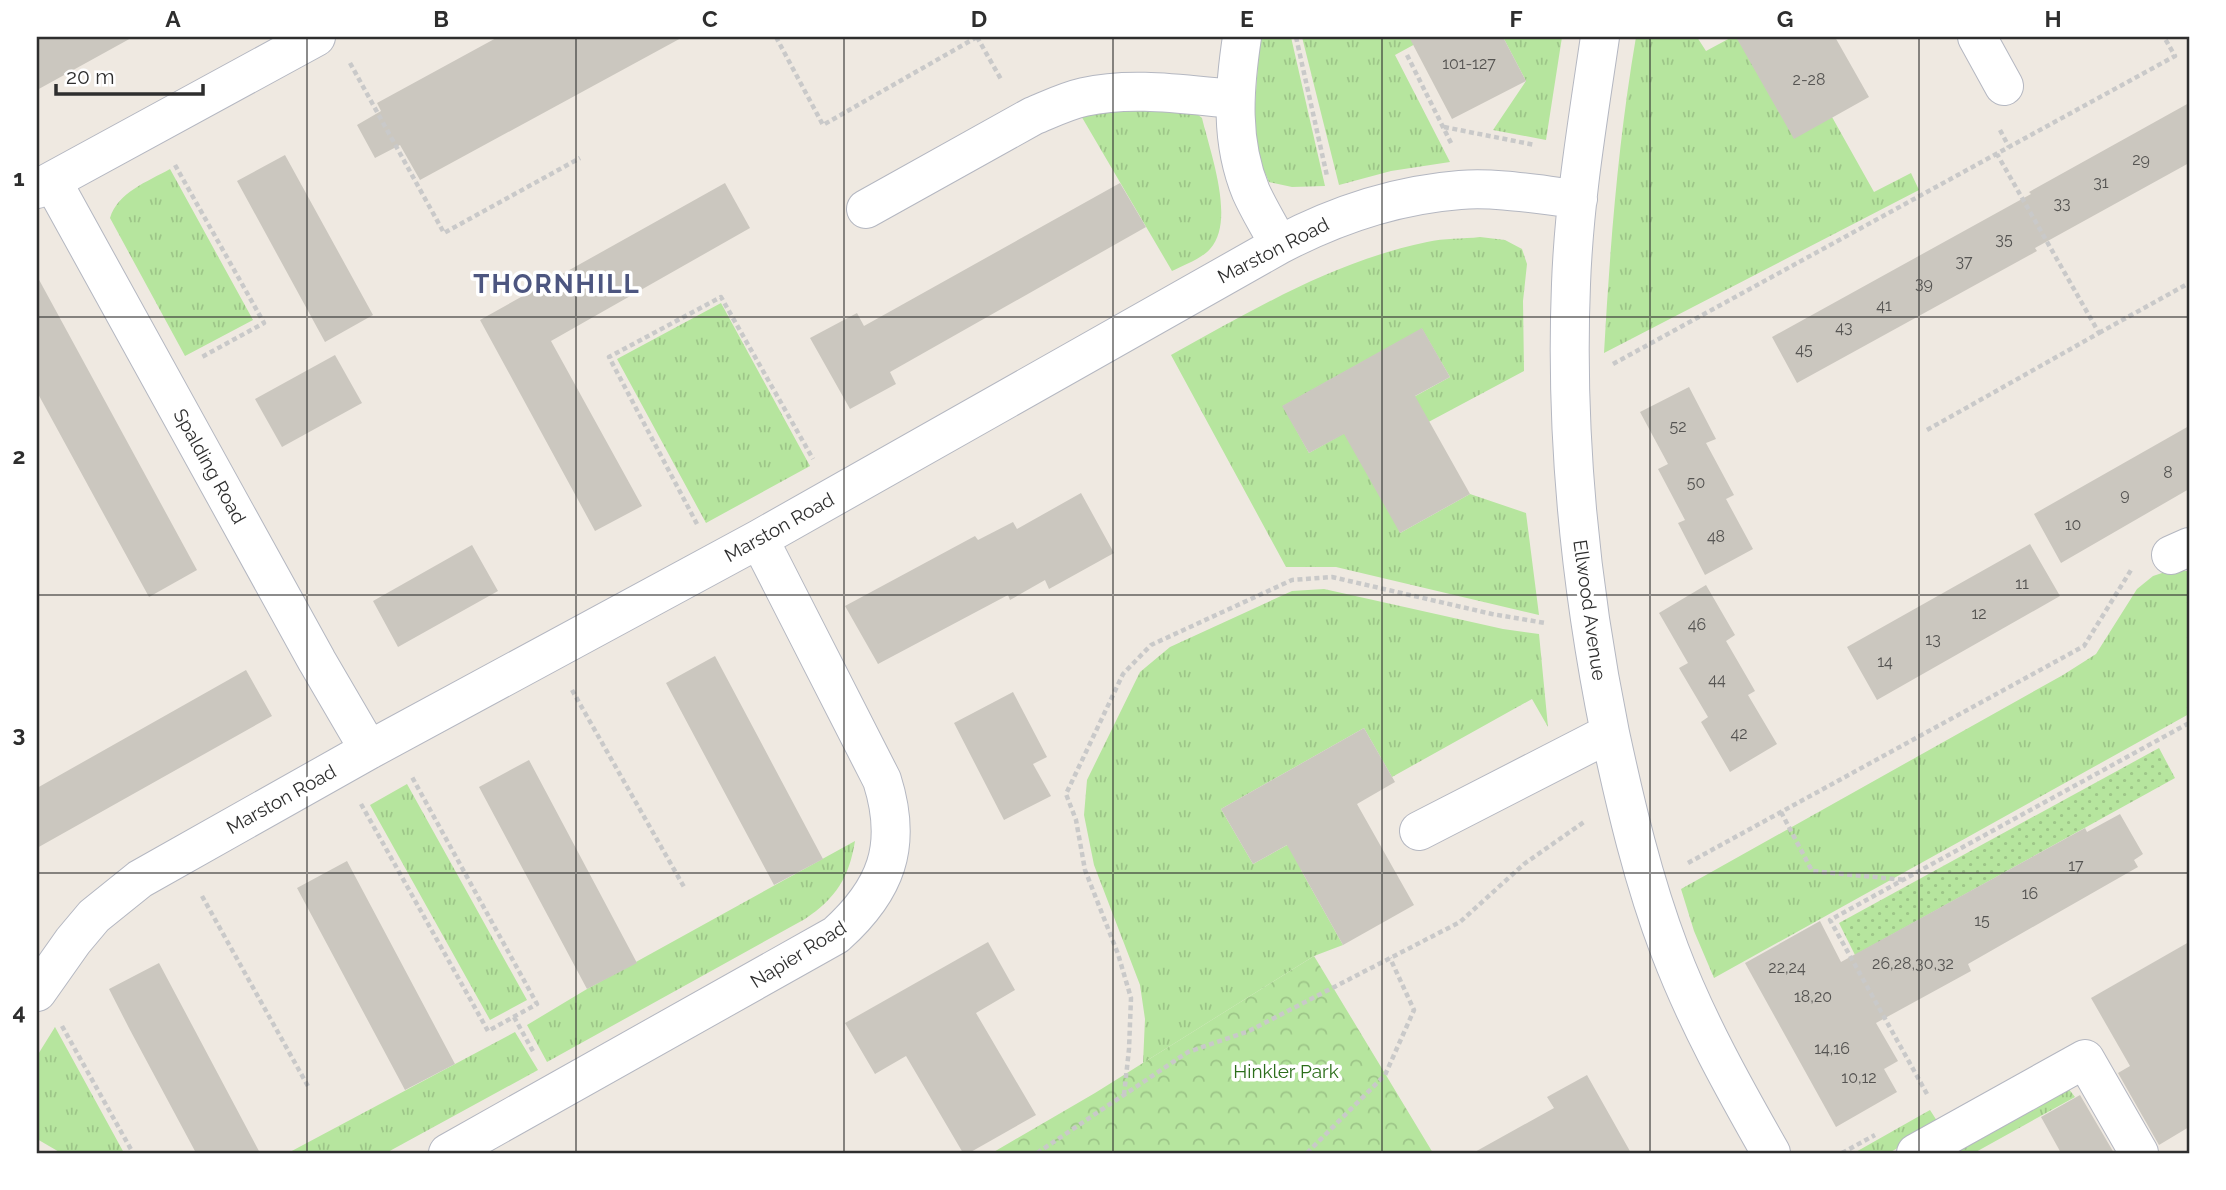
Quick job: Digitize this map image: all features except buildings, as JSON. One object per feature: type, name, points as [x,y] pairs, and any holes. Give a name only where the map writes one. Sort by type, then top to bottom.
[{"type":"street","points":[[45,185],[316,37]]},
{"type":"street","points":[[1242,37],[1235,99],[1237,143],[1242,168],[1253,195],[1279,244]]},
{"type":"street","name":"Ellwood Avenue","points":[[1600,37],[1583,155],[1571,283],[1573,478],[1591,630],[1626,805],[1647,885],[1669,950],[1690,1001],[1770,1153]]},
{"type":"street","points":[[1977,37],[2004,86]]},
{"type":"street","points":[[866,209],[1062,103],[1084,97],[1131,92],[1235,99]]},
{"type":"street","name":"Spalding Road","points":[[45,185],[162,379],[367,752]]},
{"type":"street","name":"Marston Road","points":[[39,989],[94,916],[140,879],[367,752],[718,562],[1279,244],[1337,218],[1391,201],[1460,190],[1578,199]]},
{"type":"street","name":"Napier Road","points":[[448,1153],[836,935],[862,909],[883,878],[890,854],[892,829],[890,803],[883,780],[759,539]]},
{"type":"street","points":[[1419,831],[1610,733]]},
{"type":"street","points":[[1916,1153],[2085,1059],[2138,1153]]},
{"type":"path","points":[[776,37],[823,125],[976,37]]},
{"type":"path","points":[[1296,37],[1337,218]]},
{"type":"path","points":[[1570,388],[2175,56],[2165,37]]},
{"type":"path","points":[[1407,55],[1474,190]]},
{"type":"path","points":[[348,60],[444,233],[580,158]]},
{"type":"path","points":[[153,125],[264,323],[162,379]]},
{"type":"path","points":[[1443,127],[1583,155]]},
{"type":"path","points":[[1997,154],[2099,333]]},
{"type":"path","points":[[1927,430],[2189,283]]},
{"type":"path","points":[[718,562],[609,357],[721,297],[834,496]]},
{"type":"path","points":[[1647,885],[2084,646],[2130,571],[2180,551]]},
{"type":"path","points":[[1124,1095],[1131,998],[1118,954],[1085,870],[1076,820],[1066,794],[1123,674],[1150,645],[1292,580],[1332,577],[1492,614],[1591,630]]},
{"type":"path","points":[[551,652],[684,887]]},
{"type":"path","points":[[1950,1135],[1830,920],[2189,723]]},
{"type":"path","points":[[367,752],[537,1004],[488,1031],[367,752]]},
{"type":"path","points":[[1037,1153],[1188,1052],[1250,1031],[1460,922],[1524,864],[1568,832],[1593,817],[1626,805]]},
{"type":"path","points":[[1781,812],[1812,871],[1905,880]]},
{"type":"path","points":[[180,856],[309,1088]]},
{"type":"path","points":[[1307,1153],[1385,1075],[1414,1010],[1390,958]]},
{"type":"path","points":[[39,989],[133,1153]]},
{"type":"green space","points":[[1260,37],[1291,37],[1325,186],[1292,187],[1269,182],[1258,157],[1254,118]]},
{"type":"green space","points":[[1302,37],[1428,37],[1395,55],[1450,162],[1391,171],[1339,185]]},
{"type":"green space","points":[[1503,37],[1562,37],[1546,140],[1493,130],[1526,81]]},
{"type":"green space","points":[[1636,37],[1697,37],[1706,51],[1732,37],[1770,37],[1832,117],[1874,192],[1911,173],[1919,190],[1604,353],[1624,116]]},
{"type":"green space","points":[[1129,108],[1197,114],[1202,118],[1219,186],[1221,222],[1217,237],[1206,253],[1172,271],[1080,114]]},
{"type":"green space","points":[[170,169],[253,320],[185,356],[110,218],[126,194]]},
{"type":"green space","points":[[1480,237],[1505,240],[1522,249],[1527,264],[1523,301],[1524,371],[1406,434],[1392,409],[1450,377],[1422,329],[1283,406],[1309,453],[1364,422],[1400,533],[1470,494],[1526,513],[1539,615],[1336,567],[1286,567],[1171,355],[1326,274],[1427,242]]},
{"type":"green space","points":[[721,303],[810,466],[706,523],[617,359]]},
{"type":"green space","points":[[2168,571],[2189,571],[2189,714],[1714,978],[1694,931],[1681,889],[2096,654],[2137,589],[2153,576]]},
{"type":"green space","points":[[1324,589],[1503,629],[1539,634],[1548,727],[1532,699],[1392,777],[1364,728],[1221,809],[1253,864],[1311,832],[1301,870],[1343,945],[1314,956],[1143,1063],[1145,1019],[1140,985],[1094,865],[1084,815],[1087,780],[1140,672],[1170,647],[1292,591]]},
{"type":"green space","points":[[2159,748],[2175,778],[1855,955],[1839,923]]},
{"type":"green space","points":[[407,784],[527,1000],[490,1020],[370,805]]},
{"type":"green space","points":[[855,841],[849,866],[839,886],[825,903],[805,919],[547,1062],[527,1025]]},
{"type":"green space","name":"Hinkler Park","points":[[1314,956],[1433,1153],[992,1153],[1095,1093]]},
{"type":"green space","points":[[55,1027],[124,1153],[61,1153],[37,1139],[37,1056]]},
{"type":"green space","points":[[515,1032],[538,1070],[386,1153],[288,1153]]},
{"type":"green space","points":[[2068,1088],[2075,1097],[1974,1153],[1943,1153]]},
{"type":"green space","points":[[1930,1110],[1939,1124],[1889,1153],[1854,1153]]},
{"type":"district","name":"THORNHILL","points":[[557,284]]}]
